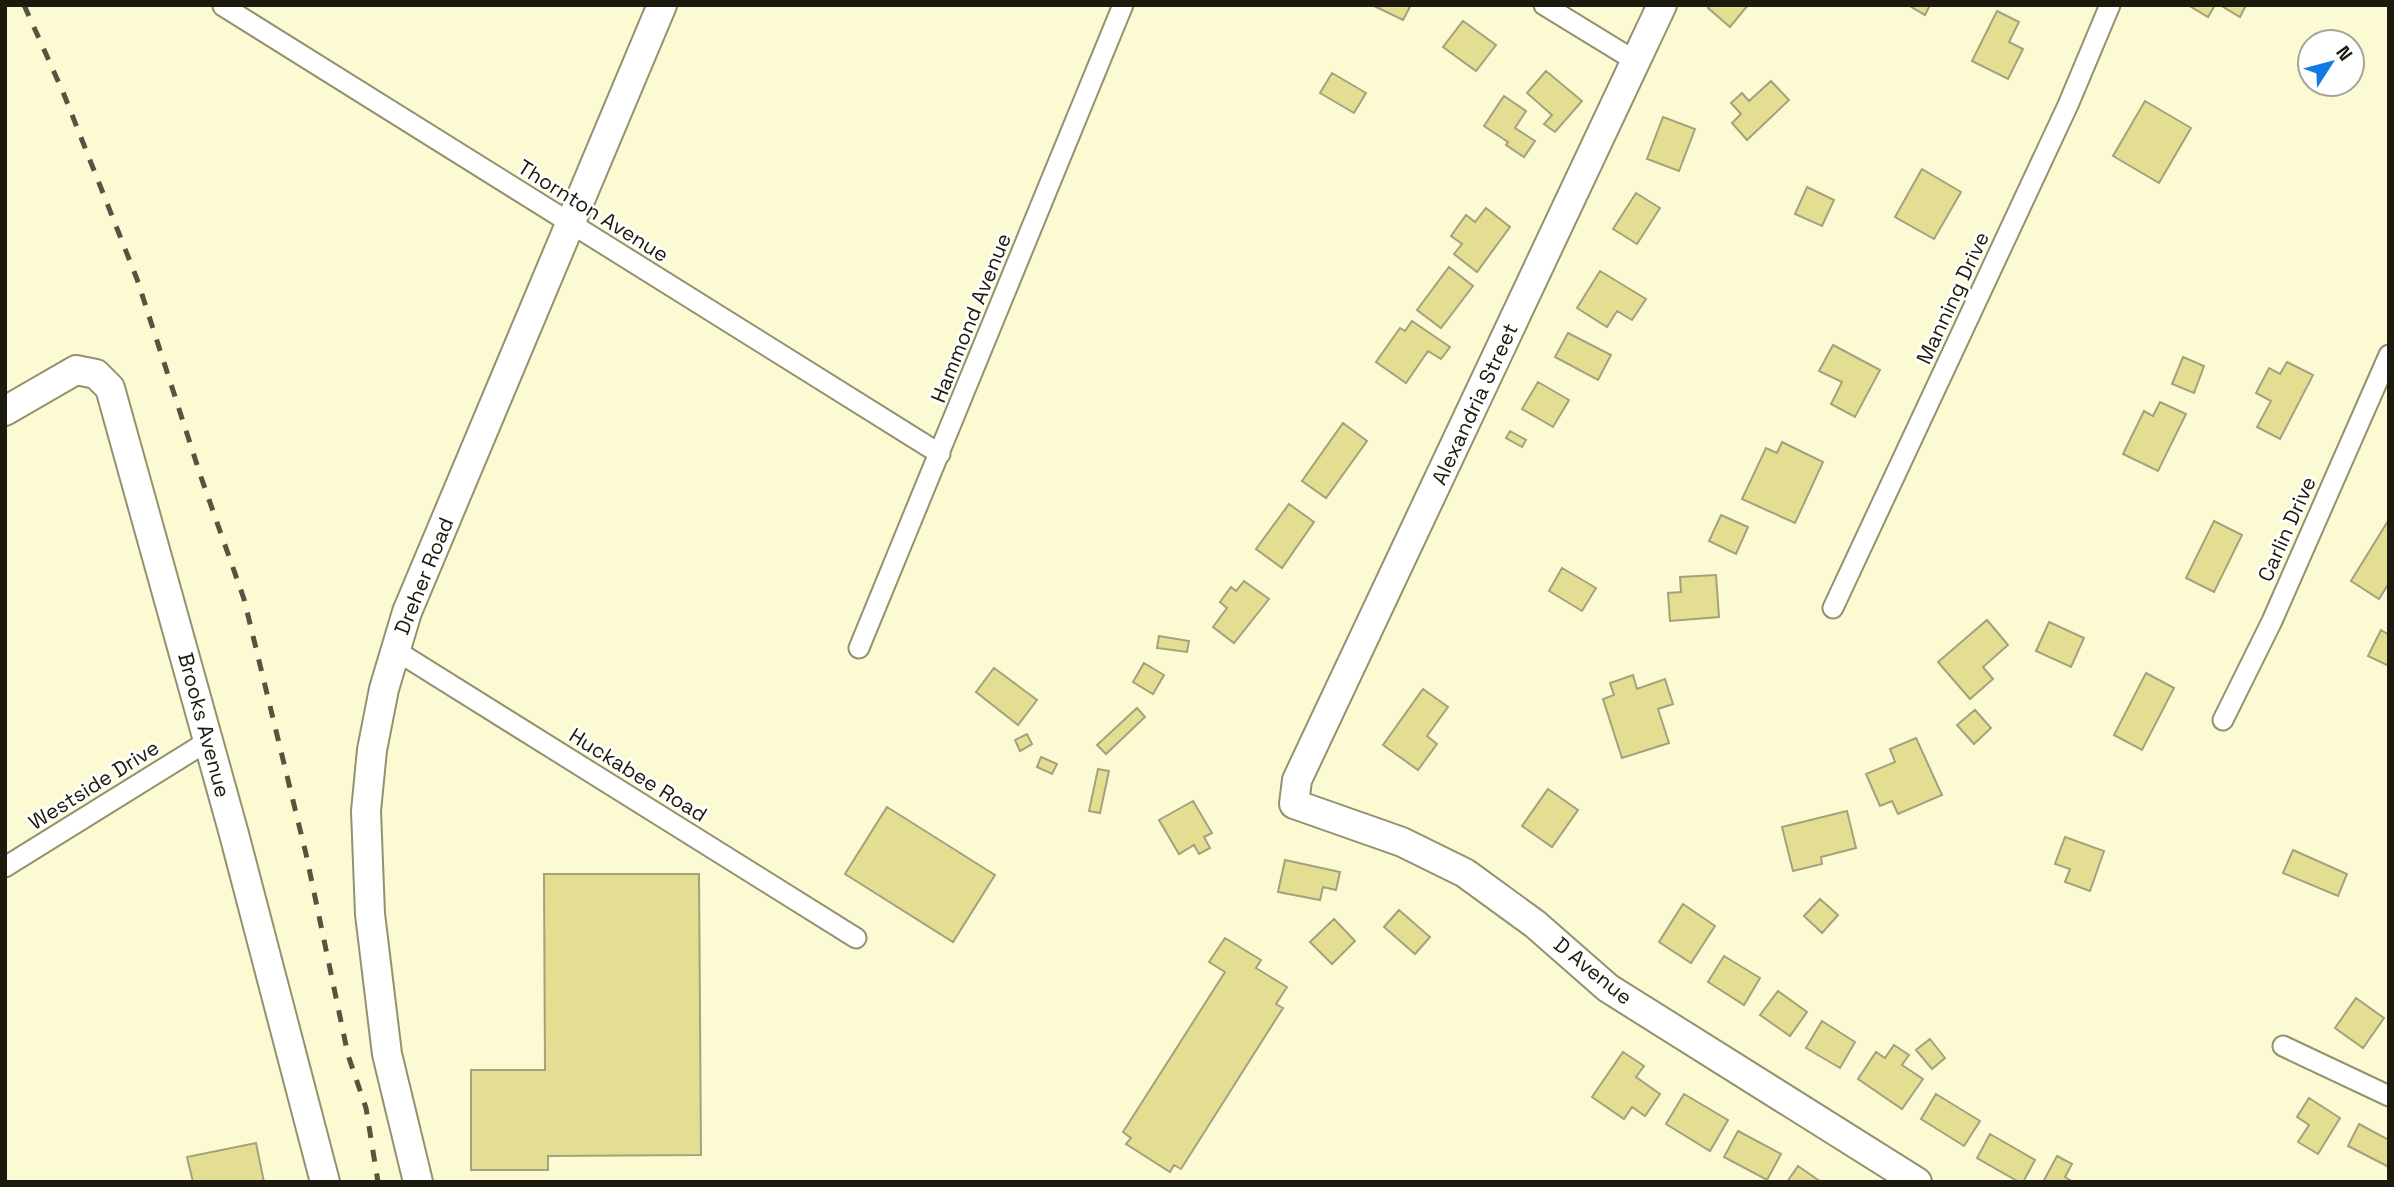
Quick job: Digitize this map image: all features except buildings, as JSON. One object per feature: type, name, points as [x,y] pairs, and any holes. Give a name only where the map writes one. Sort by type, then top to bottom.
[{"type":"street","name":"Dreher Road","points":[[418,1182],[387,1054],[370,914],[367,791],[384,690],[407,612],[662,5]]},
{"type":"street","name":"Hammond Avenue","points":[[859,648],[1123,5]]},
{"type":"street","points":[[1544,5],[1637,62]]},
{"type":"street","name":"Alexandria Street","points":[[1294,804],[1297,780],[1662,5]]},
{"type":"street","name":"Manning Drive","points":[[1833,608],[2062,117],[2110,5]]},
{"type":"street","name":"Thornton Avenue","points":[[223,6],[940,454]]},
{"type":"street","name":"Carlin Drive","points":[[2223,720],[2272,621],[2389,355]]},
{"type":"street","name":"Brooks Avenue","points":[[6,410],[76,370],[96,374],[110,388],[208,741],[325,1182]]},
{"type":"street","name":"Huckabee Road","points":[[395,650],[856,938]]},
{"type":"street","name":"Westside Drive","points":[[5,867],[208,741]]},
{"type":"street","name":"D Avenue","points":[[1294,804],[1402,842],[1465,873],[1535,924],[1608,988],[1917,1182]]},
{"type":"street","points":[[2283,1046],[2389,1096]]},
{"type":"railway","points":[[24,5],[63,92],[137,279],[244,599],[306,854],[348,1055],[366,1108],[378,1182]]}]
